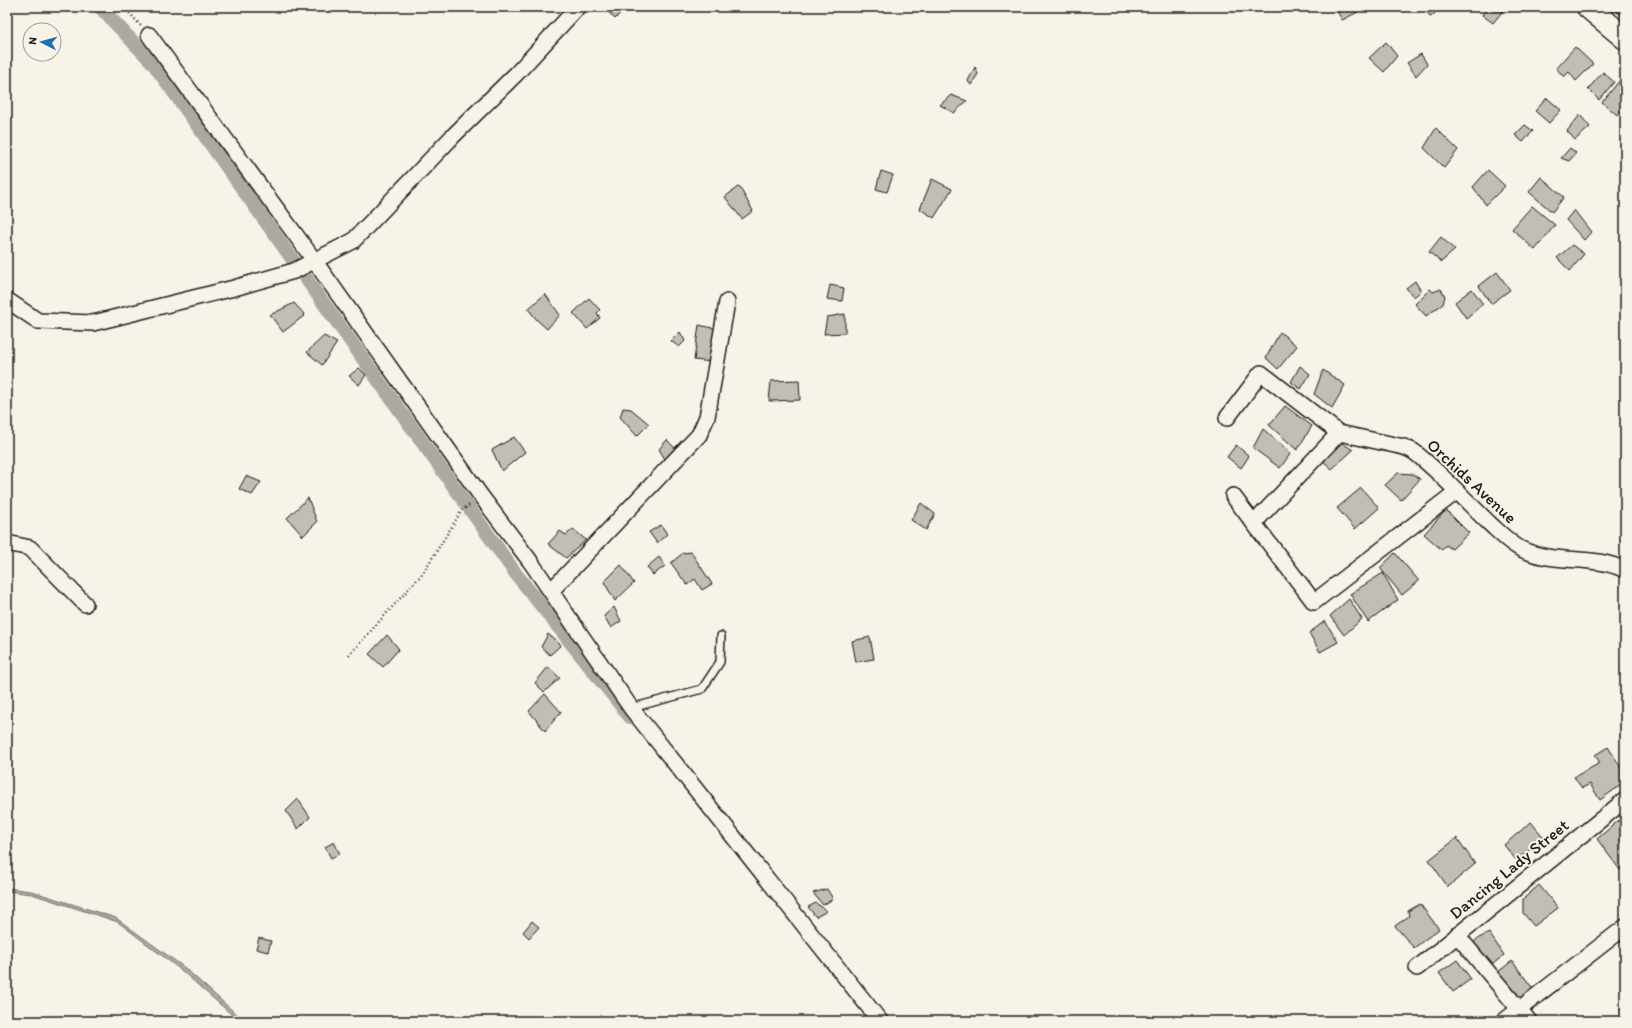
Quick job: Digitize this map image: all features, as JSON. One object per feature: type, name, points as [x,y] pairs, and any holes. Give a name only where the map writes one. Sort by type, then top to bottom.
[{"type":"main road","points":[[1588,7],[1625,38]]},
{"type":"street","points":[[7,300],[38,321],[93,323],[234,288],[294,271],[353,241],[453,136],[516,74],[578,7]]},
{"type":"street","points":[[149,35],[311,262],[551,591],[631,708],[880,1021]]},
{"type":"street","points":[[551,591],[699,435],[707,418],[727,302]]},
{"type":"street","name":"Orchids Avenue","points":[[1227,418],[1262,373],[1339,433],[1404,447],[1413,451],[1506,539],[1520,549],[1542,557],[1585,560],[1616,566],[1625,570]]},
{"type":"street","points":[[1254,523],[1339,433]]},
{"type":"street","points":[[1233,496],[1314,602],[1456,492]]},
{"type":"street","points":[[7,543],[30,548],[85,604]]},
{"type":"street","name":"Dancing Lady Street","points":[[1416,968],[1625,800]]},
{"type":"street","points":[[1504,1021],[1625,927]]},
{"type":"street","points":[[1457,936],[1529,1021]]},
{"type":"lane","points":[[631,708],[702,689],[720,662],[721,636]]},
{"type":"path","points":[[124,7],[149,35]]},
{"type":"path","points":[[349,655],[423,573],[462,510]]},
{"type":"shaded area","points":[[7,888],[31,891],[116,918],[185,968],[244,1021],[239,1021],[181,970],[118,922],[32,894],[7,891]]},
{"type":"building","points":[[604,7],[622,7],[624,9],[615,19]]},
{"type":"building","points":[[1335,7],[1356,7],[1358,12],[1342,20]]},
{"type":"building","points":[[1422,7],[1441,7],[1431,17]]},
{"type":"building","points":[[1488,7],[1506,7],[1493,23],[1482,15]]},
{"type":"building","points":[[1617,7],[1625,7],[1625,20],[1615,9]]},
{"type":"building","points":[[1386,42],[1397,56],[1384,72],[1369,58]]},
{"type":"building","points":[[1575,47],[1593,64],[1576,81],[1569,72],[1564,77],[1556,68]]},
{"type":"building","points":[[1421,54],[1427,64],[1416,76],[1407,63]]},
{"type":"building","points":[[975,67],[978,74],[971,85],[968,81]]},
{"type":"building","points":[[1603,72],[1614,82],[1599,100],[1588,89]]},
{"type":"building","points":[[1625,74],[1625,107],[1617,115],[1602,102]]},
{"type":"building","points":[[951,95],[967,101],[954,113],[940,105]]},
{"type":"building","points":[[1547,98],[1561,110],[1549,123],[1535,111]]},
{"type":"building","points":[[1580,115],[1590,127],[1575,140],[1567,131]]},
{"type":"building","points":[[1525,125],[1533,131],[1523,142],[1515,135]]},
{"type":"building","points":[[1436,128],[1458,150],[1444,168],[1424,148]]},
{"type":"building","points":[[1570,148],[1576,153],[1569,161],[1561,158]]},
{"type":"building","points":[[1488,170],[1505,186],[1486,205],[1473,187]]},
{"type":"building","points":[[881,171],[893,175],[887,192],[876,189]]},
{"type":"building","points":[[1541,177],[1564,197],[1552,212],[1529,192]]},
{"type":"building","points":[[932,179],[952,189],[934,218],[920,209]]},
{"type":"building","points":[[739,186],[753,211],[742,219],[725,197]]},
{"type":"building","points":[[1532,206],[1555,225],[1535,250],[1512,229]]},
{"type":"building","points":[[1574,210],[1591,232],[1584,240],[1566,220]]},
{"type":"building","points":[[1441,237],[1455,250],[1441,262],[1429,252]]},
{"type":"building","points":[[1572,245],[1584,254],[1570,271],[1557,258]]},
{"type":"building","points":[[1497,272],[1510,290],[1491,304],[1479,286]]},
{"type":"building","points":[[1415,281],[1421,291],[1414,297],[1406,288]]},
{"type":"building","points":[[830,285],[844,288],[842,301],[827,299]]},
{"type":"building","points":[[1430,289],[1433,292],[1441,289],[1445,296],[1443,304],[1426,316],[1415,304]]},
{"type":"building","points":[[1472,289],[1483,304],[1466,318],[1455,302]]},
{"type":"building","points":[[545,294],[560,315],[547,329],[528,309]]},
{"type":"building","points":[[589,298],[600,310],[597,313],[600,318],[587,329],[573,313]]},
{"type":"building","points":[[294,303],[305,315],[283,332],[270,315]]},
{"type":"building","points":[[845,314],[845,333],[824,334],[827,317]]},
{"type":"building","points":[[699,325],[717,329],[712,362],[694,360]]},
{"type":"building","points":[[680,332],[685,341],[679,347],[671,341]]},
{"type":"building","points":[[1280,332],[1297,346],[1278,369],[1266,358]]},
{"type":"building","points":[[324,336],[337,343],[322,365],[307,352]]},
{"type":"building","points":[[1300,366],[1310,374],[1301,389],[1291,382]]},
{"type":"building","points":[[359,368],[366,375],[359,385],[349,376]]},
{"type":"building","points":[[1323,370],[1345,385],[1332,408],[1314,394]]},
{"type":"building","points":[[799,380],[800,400],[769,401],[771,381]]},
{"type":"building","points":[[1285,406],[1312,426],[1297,450],[1269,425]]},
{"type":"building","points":[[623,408],[631,409],[649,424],[637,436],[620,417]]},
{"type":"building","points":[[1263,429],[1291,453],[1280,468],[1253,448]]},
{"type":"building","points":[[514,437],[525,452],[502,471],[492,450]]},
{"type":"building","points":[[667,440],[676,449],[666,461],[659,449]]},
{"type":"building","points":[[1339,441],[1353,450],[1332,469],[1322,460]]},
{"type":"building","points":[[1236,445],[1249,456],[1241,468],[1227,457]]},
{"type":"building","points":[[1398,473],[1412,474],[1420,479],[1401,500],[1385,485]]},
{"type":"building","points":[[246,476],[261,482],[252,495],[239,489]]},
{"type":"building","points":[[1361,488],[1379,508],[1355,529],[1337,508]]},
{"type":"building","points":[[308,498],[317,522],[303,536],[287,518]]},
{"type":"building","points":[[921,503],[935,514],[926,530],[911,520]]},
{"type":"building","points":[[1446,510],[1469,533],[1452,549],[1446,545],[1442,550],[1424,534]]},
{"type":"building","points":[[661,525],[667,534],[657,543],[649,532]]},
{"type":"building","points":[[573,529],[586,540],[566,558],[548,544],[560,531],[566,535]]},
{"type":"building","points":[[691,552],[712,584],[702,590],[695,579],[687,585],[671,563],[683,553]]},
{"type":"building","points":[[1395,553],[1419,581],[1402,595],[1380,568]]},
{"type":"building","points":[[659,557],[665,566],[653,575],[647,567]]},
{"type":"building","points":[[621,565],[634,583],[615,601],[604,582]]},
{"type":"building","points":[[1383,573],[1398,600],[1368,622],[1350,594]]},
{"type":"building","points":[[1349,599],[1362,619],[1344,635],[1330,616]]},
{"type":"building","points":[[614,607],[621,621],[611,628],[604,616]]},
{"type":"building","points":[[1325,621],[1338,642],[1320,652],[1309,633]]},
{"type":"building","points":[[548,634],[561,645],[550,655],[541,647]]},
{"type":"building","points":[[387,635],[399,649],[383,667],[369,654]]},
{"type":"building","points":[[870,637],[874,659],[856,662],[852,641]]},
{"type":"building","points":[[548,667],[560,678],[544,692],[535,683]]},
{"type":"building","points":[[545,694],[561,712],[545,731],[529,711]]},
{"type":"building","points":[[1608,747],[1625,774],[1625,782],[1600,800],[1590,784],[1582,788],[1574,777],[1600,763],[1595,755]]},
{"type":"building","points":[[298,799],[310,817],[298,829],[286,811]]},
{"type":"building","points":[[1625,815],[1625,866],[1620,870],[1597,839]]},
{"type":"building","points":[[1531,822],[1545,839],[1516,860],[1504,845]]},
{"type":"building","points":[[1457,838],[1475,864],[1448,887],[1429,860]]},
{"type":"building","points":[[334,842],[340,854],[331,858],[325,847]]},
{"type":"building","points":[[1539,885],[1558,908],[1534,926],[1523,913],[1523,899]]},
{"type":"building","points":[[827,889],[833,899],[823,905],[813,893]]},
{"type":"building","points":[[816,903],[827,911],[816,917],[808,907]]},
{"type":"building","points":[[1420,904],[1439,929],[1414,948],[1395,926],[1409,916],[1408,911]]},
{"type":"building","points":[[532,921],[539,927],[529,938],[523,932]]},
{"type":"building","points":[[1489,933],[1504,955],[1487,969],[1470,947],[1477,939]]},
{"type":"building","points":[[259,938],[271,941],[268,952],[256,949]]},
{"type":"building","points":[[1457,960],[1471,979],[1453,992],[1439,973]]},
{"type":"building","points":[[1512,961],[1534,990],[1515,1004],[1493,976]]},
{"type":"building","points":[[1625,1005],[1625,1015],[1620,1009]]},
{"type":"waterway","points":[[100,7],[153,63],[516,574],[630,717]]}]
